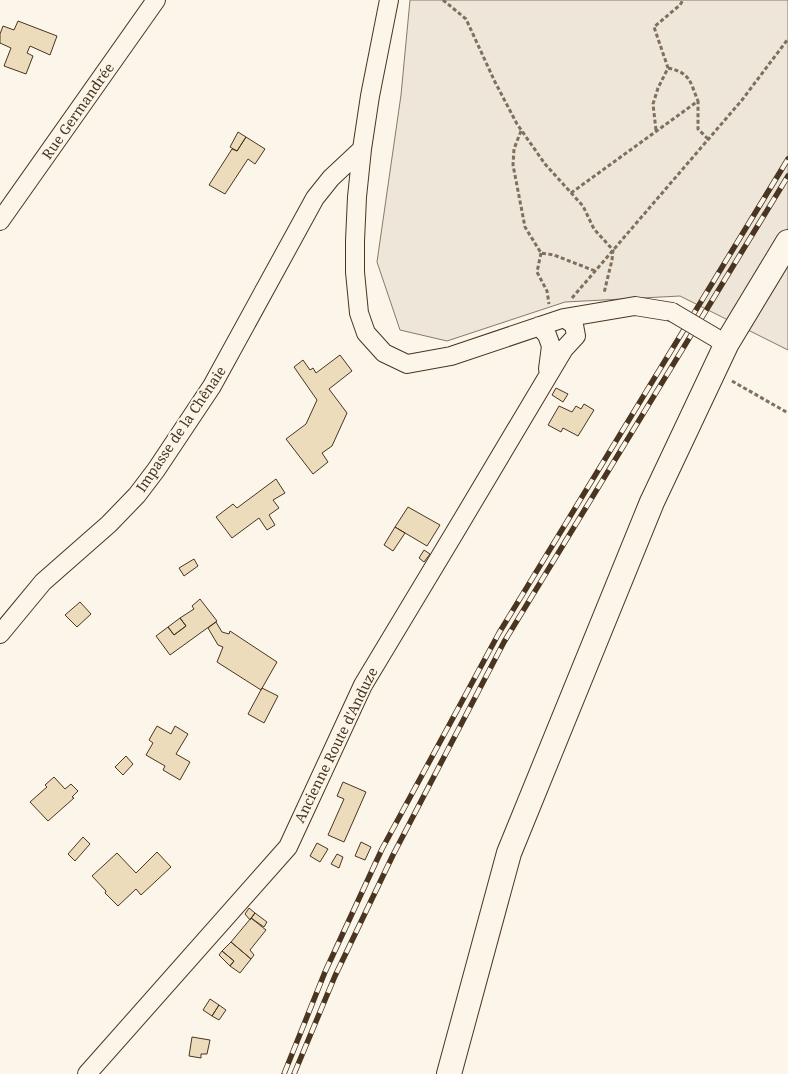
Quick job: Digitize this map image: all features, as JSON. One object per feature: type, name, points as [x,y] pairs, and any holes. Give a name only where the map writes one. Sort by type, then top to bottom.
[{"type":"main road","points":[[449,1074],[509,853],[652,502],[714,371],[722,340],[788,242]]},
{"type":"street","name":"Rue Germandrée","points":[[0,221],[156,0]]},
{"type":"street","points":[[390,0],[370,96],[362,149],[355,241],[355,272],[359,314],[366,333],[384,353],[406,364],[451,356],[551,322],[634,306],[672,312],[722,340]]},
{"type":"street","name":"Impasse de la Chênaie","points":[[0,634],[43,582],[109,524],[137,495],[156,470],[212,386],[315,198],[331,178],[362,149]]},
{"type":"street","points":[[547,376],[551,346],[547,335],[551,322]]},
{"type":"street","name":"Ancienne Route d'Anduze","points":[[87,1074],[288,846],[363,684],[547,376],[564,349],[576,336],[574,325],[551,322]]},
{"type":"path","points":[[443,0],[466,19],[495,82],[522,130],[546,164],[583,206],[594,229],[613,250],[600,312]]},
{"type":"path","points":[[656,130],[653,104],[658,88],[668,68],[654,27],[680,5],[683,0]]},
{"type":"path","points":[[551,322],[742,100],[788,39]]},
{"type":"path","points":[[668,68],[678,70],[689,77],[698,101],[698,128],[708,139]]},
{"type":"path","points":[[571,192],[698,101]]},
{"type":"path","points":[[522,130],[514,149],[513,165],[525,227],[541,254],[537,272],[547,291],[551,322]]},
{"type":"path","points":[[541,254],[554,255],[595,271]]},
{"type":"path","points":[[714,371],[788,413]]},
{"type":"shaded area","points":[[410,0],[788,0],[788,350],[680,296],[565,302],[447,341],[400,330],[377,262],[401,95]]},
{"type":"building","points":[[18,21],[57,36],[50,55],[30,46],[27,53],[33,56],[26,74],[4,66],[11,48],[0,43],[0,34],[3,26],[14,30]]},
{"type":"building","points":[[238,132],[246,137],[237,151],[230,147]]},
{"type":"building","points":[[246,137],[265,149],[255,164],[248,159],[225,194],[209,185],[232,149],[237,151]]},
{"type":"building","points":[[340,355],[352,371],[329,389],[347,413],[332,446],[322,453],[328,462],[313,474],[286,439],[306,424],[317,400],[294,367],[303,360],[310,370],[313,368],[316,373]]},
{"type":"building","points":[[556,388],[568,394],[563,402],[552,395]]},
{"type":"building","points":[[584,404],[594,410],[578,436],[563,428],[561,432],[548,425],[559,406],[572,412],[576,406],[581,409]]},
{"type":"building","points":[[276,479],[285,493],[273,500],[279,508],[269,515],[275,525],[267,530],[259,518],[232,538],[216,517],[233,504],[237,508]]},
{"type":"building","points":[[408,507],[440,525],[427,546],[395,527]]},
{"type":"building","points":[[395,527],[405,533],[393,551],[384,545]]},
{"type":"building","points":[[424,550],[430,554],[424,562],[419,558]]},
{"type":"building","points":[[194,559],[198,566],[184,576],[179,568]]},
{"type":"building","points":[[200,599],[217,621],[170,655],[156,636],[168,627],[174,635],[186,626],[180,618],[194,609],[192,606]]},
{"type":"building","points":[[80,602],[91,614],[77,627],[65,615]]},
{"type":"building","points":[[180,618],[186,626],[174,635],[168,627]]},
{"type":"building","points":[[216,622],[222,632],[229,634],[230,631],[277,662],[261,690],[217,662],[223,647],[218,645],[208,628]]},
{"type":"building","points":[[262,688],[278,696],[264,723],[248,714]]},
{"type":"building","points":[[157,726],[171,734],[175,726],[188,734],[176,754],[190,762],[180,780],[163,770],[165,766],[146,755],[153,743],[149,740]]},
{"type":"building","points":[[126,756],[133,764],[123,775],[115,767]]},
{"type":"building","points":[[54,777],[65,789],[71,784],[78,791],[72,797],[74,798],[48,821],[30,802],[47,787],[45,785]]},
{"type":"building","points":[[343,782],[366,792],[344,842],[328,835],[344,799],[337,796]]},
{"type":"building","points":[[83,837],[90,844],[75,861],[68,854]]},
{"type":"building","points":[[361,842],[371,847],[365,860],[355,856]]},
{"type":"building","points":[[317,843],[328,849],[320,862],[310,856]]},
{"type":"building","points":[[157,852],[171,867],[141,895],[136,889],[118,906],[92,876],[117,853],[136,873]]},
{"type":"building","points":[[337,854],[343,857],[339,868],[331,864]]},
{"type":"building","points":[[249,908],[255,913],[250,920],[245,914]]},
{"type":"building","points":[[255,913],[267,922],[264,927],[251,918]]},
{"type":"building","points":[[251,918],[266,930],[250,950],[254,955],[251,959],[231,942]]},
{"type":"building","points":[[231,942],[251,959],[240,973],[230,966],[234,961],[222,951]]},
{"type":"building","points":[[222,951],[234,961],[230,966],[219,955]]},
{"type":"building","points":[[210,999],[219,1005],[212,1016],[203,1010]]},
{"type":"building","points":[[219,1005],[226,1010],[219,1020],[212,1016]]},
{"type":"building","points":[[192,1037],[210,1040],[207,1054],[201,1054],[201,1058],[189,1056]]},
{"type":"railway","points":[[284,1074],[325,972],[382,849],[499,633],[788,159]]},
{"type":"railway","points":[[294,1074],[335,976],[393,855],[504,642],[788,176]]}]
